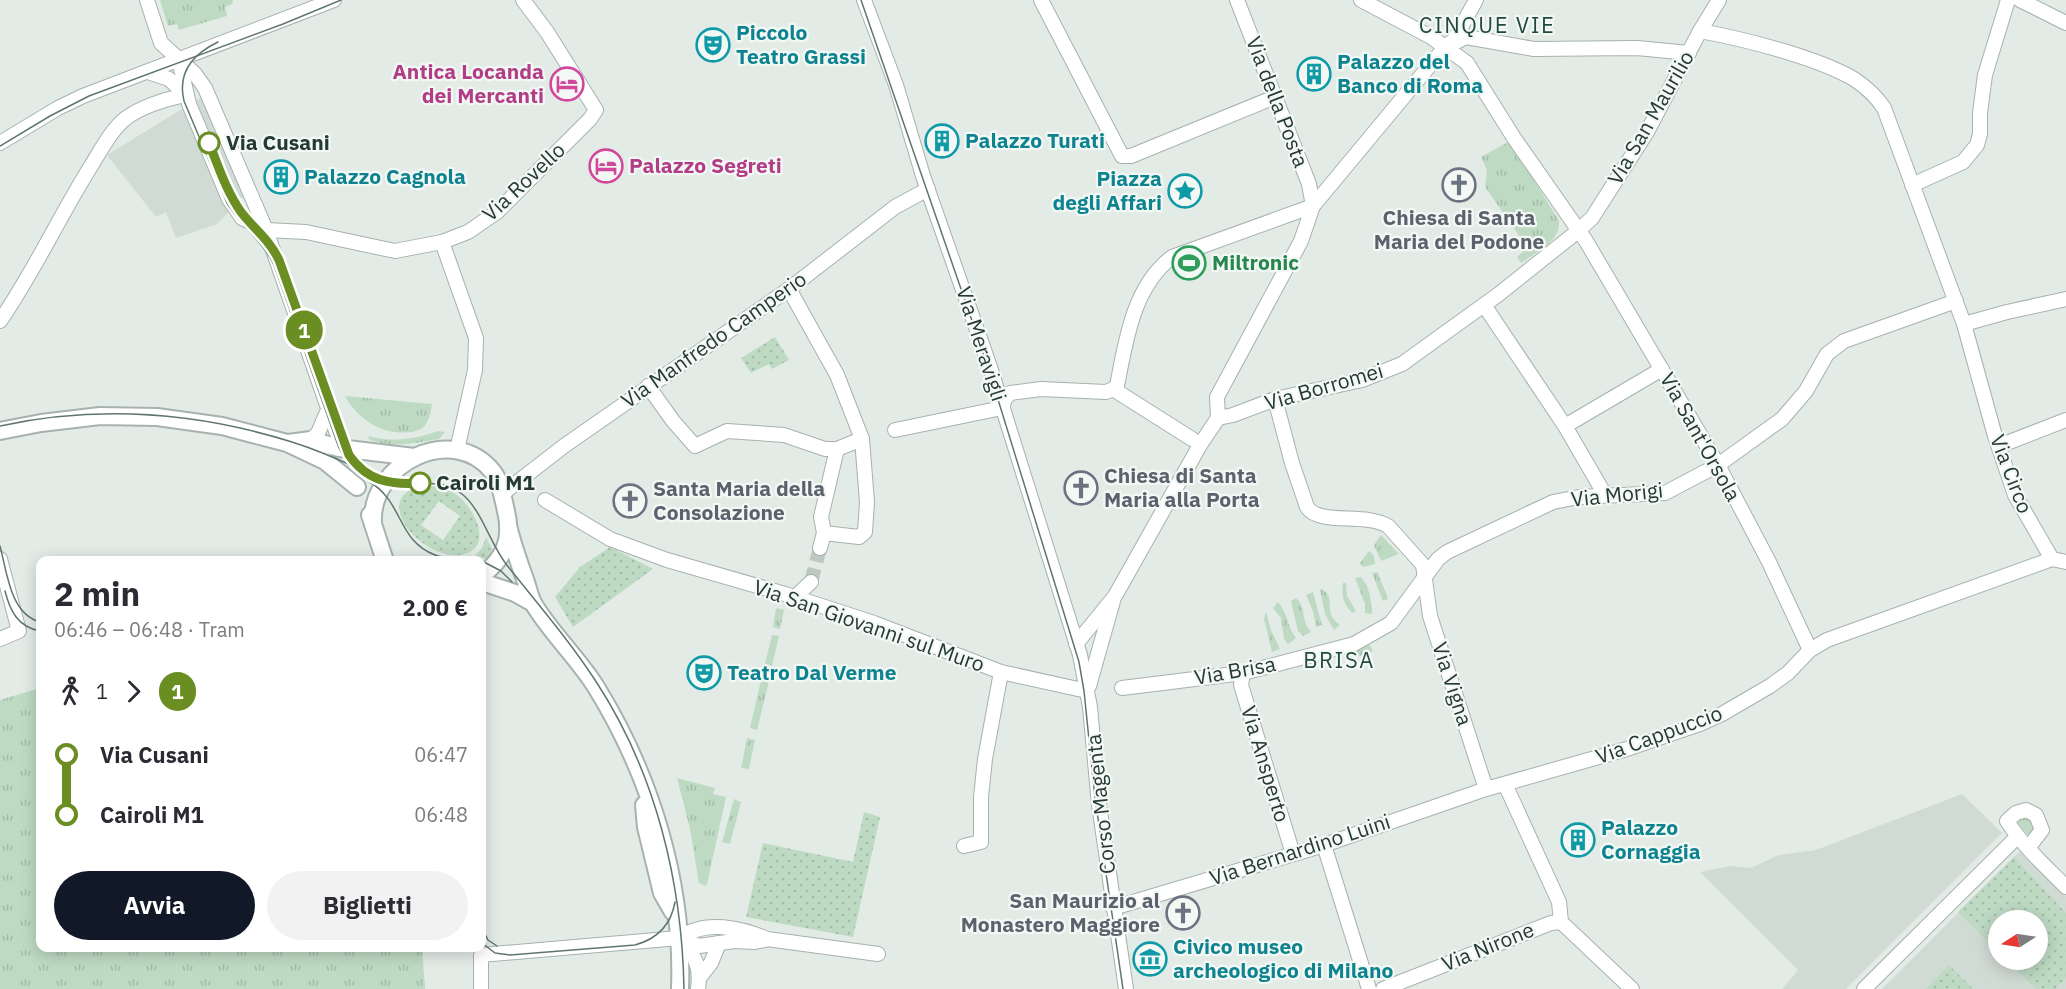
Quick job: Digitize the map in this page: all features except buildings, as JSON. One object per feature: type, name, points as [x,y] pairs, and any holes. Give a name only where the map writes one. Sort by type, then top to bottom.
[{"type":"street","points":[[147,0],[161,43],[195,74],[205,88],[266,230],[328,410],[357,487],[364,499],[383,556]]},
{"type":"street","points":[[0,143],[65,105],[334,0]]},
{"type":"street","name":"Via Rovello","points":[[266,230],[306,232],[396,251],[442,243],[468,232],[497,212],[590,119],[596,110],[547,32],[523,0]]},
{"type":"street","name":"Via Meravigli","points":[[864,0],[896,85],[928,189],[990,367],[1076,644],[1087,691]]},
{"type":"street","points":[[1041,0],[1122,156],[1131,156],[1275,97]]},
{"type":"street","name":"Via della Posta","points":[[1237,0],[1309,184],[1313,206]]},
{"type":"street","name":"Via Sant'Orsola","points":[[1361,0],[1446,46],[1467,63],[1514,138],[1578,231],[1662,369],[1718,465],[1769,562],[1810,650]]},
{"type":"street","points":[[1076,644],[1115,596],[1200,445],[1218,418],[1217,397],[1301,241],[1313,206],[1446,46],[1454,40],[1476,0]]},
{"type":"street","name":"Via San Maurilio","points":[[1484,305],[1592,218],[1647,132],[1700,31],[1719,0]]},
{"type":"street","points":[[1912,184],[1963,162],[1977,145],[1985,75],[2008,0]]},
{"type":"street","points":[[2020,0],[2066,23]]},
{"type":"street","name":"Via Circo","points":[[1700,31],[1750,42],[1804,59],[1854,79],[1875,95],[1884,108],[1964,324],[2015,495],[2052,559]]},
{"type":"street","points":[[1446,46],[1466,37],[1534,48],[1637,48],[1689,53]]},
{"type":"street","points":[[179,60],[186,95],[229,199],[242,218],[266,230]]},
{"type":"street","points":[[148,72],[170,79],[186,95]]},
{"type":"street","points":[[0,321],[112,133],[136,112],[186,95]]},
{"type":"street","name":"Via Manfredo Camperio","points":[[502,494],[648,386],[789,289],[895,207],[928,189]]},
{"type":"street","points":[[894,430],[1002,408],[1005,399],[1011,393],[1041,389],[1106,392],[1113,389],[1117,386],[1129,327],[1141,296],[1162,264],[1172,257],[1313,206]]},
{"type":"street","points":[[442,243],[476,338],[475,370],[457,450]]},
{"type":"street","points":[[789,289],[837,375],[862,439],[867,502],[865,532],[859,537],[824,533]]},
{"type":"street","points":[[1964,324],[2066,299]]},
{"type":"street","name":"Via Morigi","points":[[1425,576],[1438,559],[1448,552],[1536,509],[1562,500],[1605,495],[1665,493],[1718,465],[1782,419],[1801,398],[1827,354],[1844,341],[1956,301]]},
{"type":"street","points":[[1484,305],[1565,426],[1605,495]]},
{"type":"street","name":"Via Borromei","points":[[1218,418],[1233,415],[1275,399],[1362,380],[1402,364],[1484,305]]},
{"type":"street","points":[[1565,426],[1662,369]]},
{"type":"street","points":[[648,386],[673,421],[695,446],[727,431],[777,434],[825,449],[837,449],[862,439]]},
{"type":"street","points":[[1113,389],[1192,439]]},
{"type":"street","points":[[1275,399],[1292,463],[1310,513],[1321,517],[1360,518],[1381,522],[1388,526],[1423,565],[1425,576]]},
{"type":"street","points":[[311,440],[318,433],[328,410]]},
{"type":"street","points":[[0,431],[40,423],[100,416],[157,417],[222,426],[287,443],[325,461],[357,487]]},
{"type":"street","points":[[1999,446],[2066,420]]},
{"type":"street","points":[[287,443],[311,440],[342,448],[414,458]]},
{"type":"street","points":[[820,548],[824,533],[821,517],[837,449]]},
{"type":"street","points":[[373,524],[374,501],[387,477],[396,468],[414,458],[431,453],[457,450],[470,454],[492,471],[502,494],[515,557],[533,603],[594,684],[628,745],[644,784],[662,840],[673,890],[679,938],[680,989]]},
{"type":"street","name":"Via San Giovanni sul Muro","points":[[545,500],[610,539],[672,562],[795,597],[889,629],[1000,672],[1087,691]]},
{"type":"street","points":[[486,571],[501,557],[505,549],[508,526]]},
{"type":"street","points":[[0,559],[19,631],[0,639]]},
{"type":"street","points":[[2052,559],[2066,562]]},
{"type":"street","name":"Via Cappuccio","points":[[1486,789],[1627,749],[1700,724],[1770,686],[1810,650],[1827,640],[2052,559]]},
{"type":"street","name":"Via Brisa","points":[[1122,688],[1243,673],[1354,644],[1391,623],[1400,614],[1425,576]]},
{"type":"street","name":"Via Vigna","points":[[1425,576],[1430,616],[1486,789]]},
{"type":"street","points":[[795,597],[811,582]]},
{"type":"street","points":[[486,583],[517,593],[533,603]]},
{"type":"street","points":[[1087,691],[1115,596]]},
{"type":"street","points":[[964,846],[981,842],[981,797],[985,759],[1000,672]]},
{"type":"street","name":"Via Ansperto","points":[[1243,673],[1241,685],[1293,854]]},
{"type":"street","name":"Corso Magenta","points":[[1087,691],[1099,805],[1126,989]]},
{"type":"street","points":[[1505,784],[1559,902],[1561,922],[1632,989]]},
{"type":"street","name":"Via Bernardino Luini","points":[[1113,908],[1324,845],[1486,789]]},
{"type":"street","points":[[2028,848],[2042,830],[2036,815],[2026,810],[2016,813],[2007,821],[2017,837],[2066,887]]},
{"type":"street","points":[[1864,989],[2017,837]]},
{"type":"street","points":[[1324,845],[1369,989]]},
{"type":"street","name":"Via Nirone","points":[[1383,989],[1551,923],[1561,922]]},
{"type":"street","points":[[481,989],[481,955],[679,938],[698,929],[720,927],[755,934],[767,939],[878,954]]},
{"type":"street","points":[[679,938],[699,946],[767,939]]},
{"type":"street","points":[[679,938],[694,954],[699,983]]},
{"type":"street","points":[[699,983],[719,943]]},
{"type":"shaded area","points":[[208,93],[248,192],[217,224],[176,238],[166,212],[156,217],[107,155]]},
{"type":"shaded area","points":[[1962,794],[2002,833],[1846,989],[1782,989],[1798,970],[1700,872],[1730,866],[1751,868],[1779,855],[1816,850]]},
{"type":"shaded area","points":[[2020,851],[2066,896],[2066,989],[1882,989]]},
{"type":"green space","points":[[160,0],[233,0],[232,4],[225,7],[227,16],[179,30],[177,24],[168,26]]},
{"type":"green space","points":[[1510,141],[1559,221],[1559,228],[1552,241],[1521,263],[1517,257],[1525,250],[1525,244],[1485,187],[1487,170],[1481,157]]},
{"type":"green space","points":[[775,337],[789,360],[772,369],[769,364],[751,373],[741,358]]},
{"type":"green space","points":[[345,396],[432,404],[425,426],[414,432],[401,433],[381,429],[364,419],[350,405]]},
{"type":"green space","points":[[438,431],[445,432],[439,439],[412,443],[385,444],[368,439],[369,436],[404,439]]},
{"type":"green space","points":[[420,486],[430,486],[445,489],[457,495],[466,504],[478,524],[478,544],[471,551],[460,555],[445,554],[430,548],[407,527],[400,515],[400,503],[406,493]],"holes":[[[439,501],[460,516],[443,540],[421,525]]]},
{"type":"green space","points":[[1381,535],[1399,554],[1381,561],[1374,545]]},
{"type":"green space","points":[[486,537],[496,556],[492,561],[486,559],[486,556],[475,555],[482,548]]},
{"type":"green space","points":[[610,547],[653,569],[573,627],[555,597],[580,567]]},
{"type":"green space","points":[[1369,551],[1374,556],[1375,564],[1363,567],[1360,563]]},
{"type":"green space","points":[[1378,572],[1388,599],[1383,601],[1372,573]]},
{"type":"green space","points":[[1361,577],[1368,589],[1372,614],[1365,613],[1365,604],[1355,578]]},
{"type":"green space","points":[[1343,583],[1346,583],[1347,596],[1356,611],[1352,613],[1344,600]]},
{"type":"green space","points":[[1320,589],[1327,593],[1334,620],[1340,625],[1334,630],[1325,614]]},
{"type":"green space","points":[[1313,592],[1322,625],[1316,627],[1313,611],[1306,595]]},
{"type":"green space","points":[[1296,598],[1311,632],[1303,636],[1298,631],[1291,601]]},
{"type":"green space","points":[[1278,602],[1296,638],[1288,644],[1284,639],[1281,618],[1273,608]]},
{"type":"green space","points":[[776,608],[784,610],[780,629],[773,627]]},
{"type":"green space","points":[[1266,612],[1280,649],[1272,652],[1264,619]]},
{"type":"green space","points":[[772,635],[779,636],[772,666],[765,664]]},
{"type":"green space","points":[[1370,645],[1373,651],[1349,660],[1346,654]]},
{"type":"green space","points":[[762,676],[770,677],[757,730],[750,728]]},
{"type":"green space","points":[[36,689],[36,952],[422,952],[425,989],[0,989],[0,700]]},
{"type":"green space","points":[[747,738],[755,740],[749,769],[741,768]]},
{"type":"green space","points":[[677,778],[715,788],[713,794],[726,797],[705,886],[699,883],[690,829]]},
{"type":"green space","points":[[734,799],[741,802],[730,844],[722,842]]},
{"type":"green space","points":[[864,812],[880,817],[853,937],[746,917],[763,843],[853,862]]},
{"type":"green space","points":[[2020,815],[2031,818],[2036,826],[2032,834],[2027,834],[2018,823],[2017,818]]},
{"type":"green space","points":[[2014,857],[2066,913],[2066,978],[2055,989],[2036,989],[2017,970],[2048,970],[2048,910],[1988,910],[1988,942],[1958,912]]},
{"type":"green space","points":[[1949,965],[1973,989],[1926,989]]},
{"type":"tunnel","points":[[811,582],[820,548]]},
{"type":"tram line","points":[[0,146],[89,96],[341,0]]},
{"type":"tram line","points":[[861,0],[988,367],[1079,662],[1095,798],[1123,989]]},
{"type":"tram line","points":[[218,42],[201,52],[189,65],[183,81],[184,101],[227,203],[264,248],[274,265],[339,448],[349,466]]},
{"type":"tram line","name":"1","points":[[209,143],[234,200],[243,215],[269,242],[279,260],[349,455],[359,467],[384,482],[420,483]]},
{"type":"tram line","points":[[0,426],[73,415],[147,415],[183,418],[220,424],[292,442],[334,458],[383,481],[397,484],[443,485],[462,494],[475,508],[506,564],[587,667],[618,718],[635,754],[662,830],[671,869],[678,909],[684,989]]},
{"type":"tram line","points":[[368,481],[380,489],[388,499],[413,540],[422,548],[438,556]]},
{"type":"tram line","points":[[0,546],[11,591],[22,610],[36,620]]},
{"type":"tram line","points":[[486,563],[501,571],[512,582]]},
{"type":"tram line","points":[[5,591],[16,617],[26,626],[36,630]]},
{"type":"tram line","points":[[486,946],[495,953],[510,955],[635,945],[650,939],[662,930],[670,918],[675,902]]},
{"type":"tram line","points":[[486,936],[497,946]]},
{"type":"place","name":"Piccolo Teatro Grassi","points":[[713,45]]},
{"type":"place","name":"Palazzo del Banco di Roma","points":[[1314,74]]},
{"type":"place","name":"Antica Locanda dei Mercanti","points":[[567,84]]},
{"type":"place","name":"Palazzo Turati","points":[[942,141]]},
{"type":"place","name":"Via Cusani","points":[[209,143]]},
{"type":"place","name":"Palazzo Segreti","points":[[606,166]]},
{"type":"place","name":"Palazzo Cagnola","points":[[281,177]]},
{"type":"place","name":"Chiesa di Santa Maria del Podone","points":[[1459,185]]},
{"type":"place","name":"Piazza degli Affari","points":[[1185,191]]},
{"type":"place","name":"Miltronic","points":[[1189,263]]},
{"type":"place","name":"Cairoli M1","points":[[420,483]]},
{"type":"place","name":"Chiesa di Santa Maria alla Porta","points":[[1081,488]]},
{"type":"place","name":"Santa Maria della Consolazione","points":[[630,501]]},
{"type":"place","name":"Teatro Dal Verme","points":[[704,673]]},
{"type":"place","name":"Palazzo Cornaggia","points":[[1578,840]]},
{"type":"place","name":"San Maurizio al Monastero Maggiore","points":[[1183,913]]},
{"type":"place","name":"Civico museo archeologico di Milano","points":[[1150,959]]},
{"type":"district","name":"CINQUE VIE","points":[[1487,25]]},
{"type":"district","name":"BRISA","points":[[1339,660]]}]
